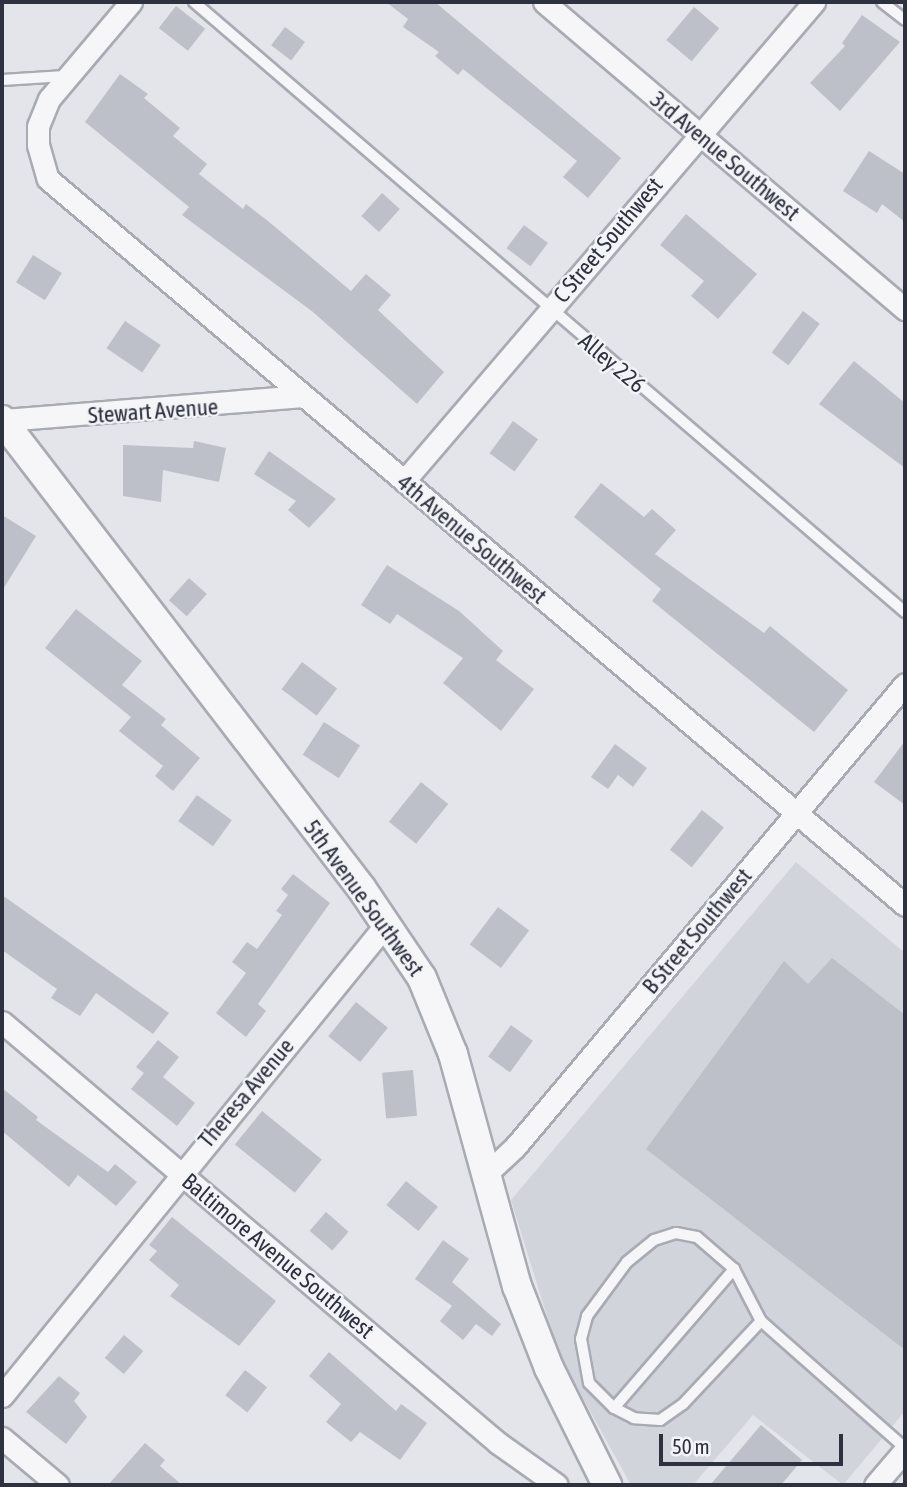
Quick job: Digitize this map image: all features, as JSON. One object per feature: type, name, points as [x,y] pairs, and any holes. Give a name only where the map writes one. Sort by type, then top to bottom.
[{"type":"street","points":[[66,76],[131,2]]},
{"type":"street","name":"3rd Avenue Southwest","points":[[544,2],[905,309]]},
{"type":"street","name":"C Street Southwest","points":[[404,481],[698,132],[814,2]]},
{"type":"street","name":"4th Avenue Southwest","points":[[66,76],[49,99],[38,127],[43,169],[74,202],[905,905]]},
{"type":"street","name":"Stewart Avenue","points":[[2,423],[303,396]]},
{"type":"street","name":"5th Avenue Southwest","points":[[2,423],[387,923],[422,978],[444,1028],[533,1331],[607,1485]]},
{"type":"street","name":"B Street Southwest","points":[[485,1175],[515,1147],[905,684]]},
{"type":"street","name":"Theresa Avenue","points":[[2,1396],[180,1172],[387,923]]},
{"type":"street","name":"Baltimore Avenue Southwest","points":[[2,1022],[498,1443],[557,1485]]},
{"type":"street","points":[[2,1438],[58,1485]]},
{"type":"street","points":[[875,1485],[905,1449]]},
{"type":"lane","name":"Alley 226","points":[[194,2],[549,310],[905,612]]},
{"type":"lane","points":[[882,2],[905,20]]},
{"type":"lane","points":[[2,80],[66,76]]},
{"type":"lane","points":[[761,1321],[683,1404],[660,1420],[634,1418],[614,1408],[590,1383],[581,1339],[587,1316],[627,1262],[654,1240],[676,1233],[697,1237],[734,1269],[761,1321],[905,1449]]},
{"type":"lane","points":[[614,1408],[734,1269]]},
{"type":"shaded area","points":[[796,862],[905,953],[905,1411],[843,1485],[753,1415],[693,1485],[631,1485],[559,1355],[511,1200]]},
{"type":"building","points":[[386,2],[435,2],[621,158],[588,198],[563,177],[577,161],[463,69],[458,75],[435,56],[439,52],[403,27],[408,19]]},
{"type":"building","points":[[176,6],[205,29],[188,51],[159,28]]},
{"type":"building","points":[[694,7],[719,28],[692,61],[666,40]]},
{"type":"building","points":[[862,15],[900,42],[840,111],[810,83],[845,46],[842,43]]},
{"type":"building","points":[[285,27],[305,42],[291,60],[271,45]]},
{"type":"building","points":[[120,74],[148,94],[144,98],[180,128],[173,136],[207,164],[199,174],[243,209],[246,204],[351,291],[366,274],[391,295],[378,310],[444,372],[417,404],[313,312],[182,215],[189,207],[85,122]]},
{"type":"building","points":[[869,151],[905,174],[905,222],[882,204],[877,213],[843,191]]},
{"type":"building","points":[[382,193],[400,209],[379,232],[361,216]]},
{"type":"building","points":[[686,214],[757,274],[718,319],[691,296],[704,281],[660,245]]},
{"type":"building","points":[[524,225],[548,243],[531,266],[507,248]]},
{"type":"building","points":[[33,255],[62,273],[45,300],[16,282]]},
{"type":"building","points":[[803,311],[820,324],[788,365],[772,353]]},
{"type":"building","points":[[125,321],[161,345],[142,372],[107,348]]},
{"type":"building","points":[[854,361],[905,403],[905,468],[819,404]]},
{"type":"building","points":[[513,421],[538,439],[515,472],[489,453]]},
{"type":"building","points":[[194,441],[226,448],[219,482],[163,470],[161,502],[123,496],[123,445],[193,448]]},
{"type":"building","points":[[269,451],[336,499],[309,528],[288,510],[296,501],[254,474]]},
{"type":"building","points":[[601,483],[644,517],[652,509],[676,530],[655,554],[764,633],[770,626],[848,690],[814,732],[652,601],[661,589],[574,517]]},
{"type":"building","points":[[2,515],[36,536],[2,591]]},
{"type":"building","points":[[387,565],[459,611],[503,651],[496,660],[534,689],[501,731],[443,683],[463,658],[397,614],[390,624],[361,605]]},
{"type":"building","points":[[189,578],[207,594],[187,616],[169,600]]},
{"type":"building","points":[[76,609],[142,661],[122,685],[166,719],[161,725],[200,758],[173,791],[155,776],[163,766],[119,731],[131,717],[45,648]]},
{"type":"building","points":[[302,662],[337,688],[317,716],[282,689]]},
{"type":"building","points":[[324,722],[360,745],[339,778],[303,755]]},
{"type":"building","points":[[905,741],[905,805],[874,782]]},
{"type":"building","points":[[615,744],[647,768],[633,787],[618,775],[608,789],[591,777]]},
{"type":"building","points":[[421,782],[448,804],[416,844],[389,822]]},
{"type":"building","points":[[197,795],[232,820],[213,846],[178,821]]},
{"type":"building","points":[[702,810],[724,828],[692,867],[670,850]]},
{"type":"building","points":[[293,874],[330,903],[258,1004],[266,1011],[246,1037],[216,1013],[246,973],[232,962],[247,942],[257,949],[282,915],[276,911],[288,895],[281,889]]},
{"type":"building","points":[[2,895],[169,1013],[153,1034],[96,993],[80,1016],[51,998],[57,989],[2,950]]},
{"type":"building","points":[[498,907],[529,930],[501,968],[470,945]]},
{"type":"building","points":[[832,958],[905,1015],[905,1350],[646,1149],[784,961],[808,984]]},
{"type":"building","points":[[356,1002],[388,1028],[360,1062],[328,1036]]},
{"type":"building","points":[[511,1025],[533,1041],[510,1072],[488,1057]]},
{"type":"building","points":[[158,1040],[179,1057],[163,1077],[195,1103],[177,1126],[131,1089],[144,1073],[136,1067]]},
{"type":"building","points":[[413,1070],[417,1116],[386,1119],[382,1073]]},
{"type":"building","points":[[2,1088],[38,1117],[36,1120],[108,1172],[115,1164],[137,1182],[116,1206],[78,1175],[69,1187],[2,1131]]},
{"type":"building","points":[[262,1111],[322,1159],[295,1193],[235,1144]]},
{"type":"building","points":[[406,1181],[438,1207],[418,1231],[386,1205]]},
{"type":"building","points":[[326,1212],[349,1232],[332,1251],[310,1231]]},
{"type":"building","points":[[172,1217],[276,1301],[239,1346],[170,1296],[179,1285],[149,1260],[157,1251],[149,1245]]},
{"type":"building","points":[[443,1240],[469,1259],[452,1282],[501,1324],[492,1336],[476,1324],[463,1340],[440,1321],[452,1306],[415,1279]]},
{"type":"building","points":[[124,1335],[143,1351],[124,1374],[105,1358]]},
{"type":"building","points":[[329,1352],[396,1411],[401,1404],[427,1423],[400,1460],[360,1432],[351,1442],[326,1422],[341,1404],[309,1376]]},
{"type":"building","points":[[245,1370],[267,1387],[247,1412],[225,1395]]},
{"type":"building","points":[[59,1376],[80,1393],[74,1401],[87,1417],[66,1444],[26,1412]]},
{"type":"building","points":[[761,1425],[802,1460],[781,1485],[710,1485]]},
{"type":"building","points":[[145,1443],[165,1460],[160,1466],[182,1485],[108,1485]]}]
